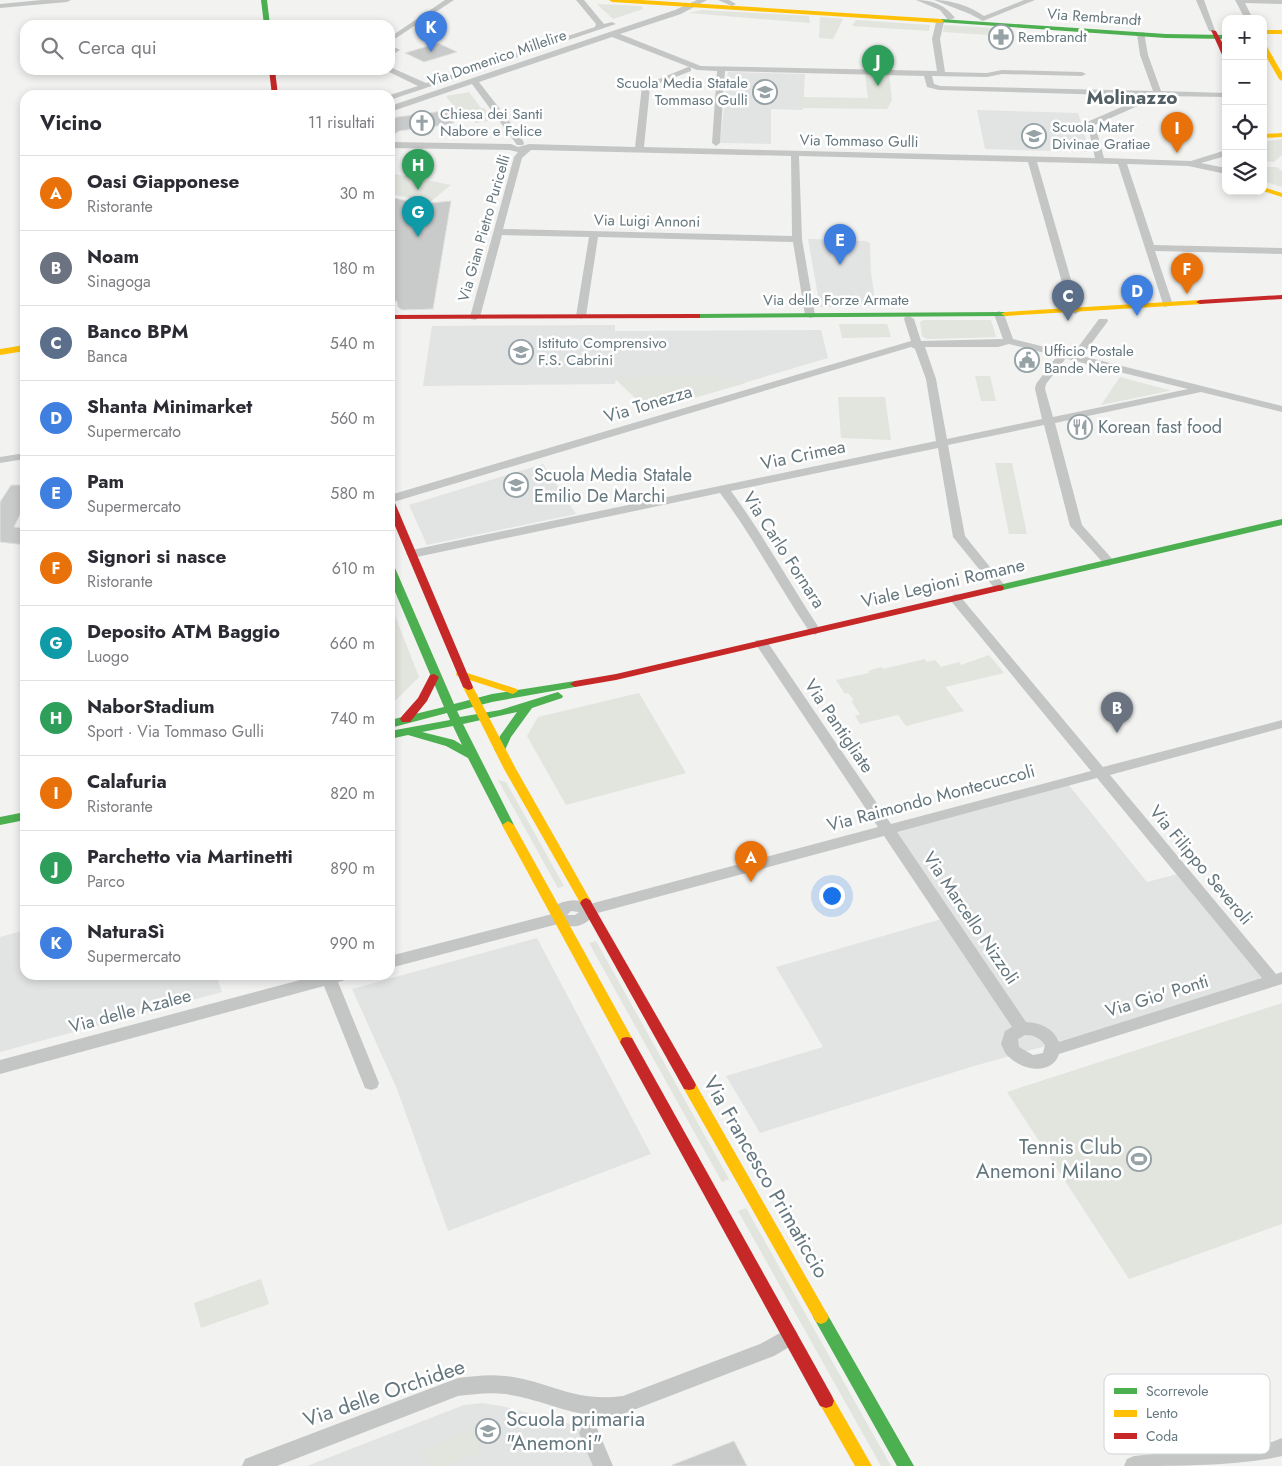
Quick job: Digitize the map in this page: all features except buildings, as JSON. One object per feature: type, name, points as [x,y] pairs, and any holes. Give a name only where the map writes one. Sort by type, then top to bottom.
[{"type":"street","points":[[0,6],[67,0]]},
{"type":"street","points":[[264,0],[266,20]]},
{"type":"street","points":[[395,37],[450,0]]},
{"type":"street","points":[[580,0],[600,24],[599,28]]},
{"type":"street","points":[[612,0],[671,5]]},
{"type":"street","points":[[920,0],[945,15]]},
{"type":"street","points":[[938,0],[972,12],[983,19],[1031,0]]},
{"type":"street","points":[[1200,0],[1220,34]]},
{"type":"street","points":[[1247,15],[1240,0],[1282,2]]},
{"type":"street","points":[[656,5],[692,2]]},
{"type":"street","points":[[656,5],[692,2]]},
{"type":"street","name":"Via Domenico Millelire","points":[[395,107],[612,34],[692,2]]},
{"type":"street","name":"Via Rembrandt","points":[[692,2],[945,15],[1220,34]]},
{"type":"street","name":"Via Rembrandt","points":[[692,2],[727,2],[945,15],[1141,34],[1220,34]]},
{"type":"street","points":[[941,74],[936,39],[945,15],[954,8],[953,5]]},
{"type":"street","points":[[945,15],[955,11],[972,12]]},
{"type":"street","name":"Via Domenico Millelire","points":[[395,96],[617,22]]},
{"type":"street","points":[[1267,32],[1282,32]]},
{"type":"street","points":[[612,34],[696,67],[941,74],[1082,74]]},
{"type":"street","points":[[1141,34],[1144,55],[1158,93]]},
{"type":"street","points":[[1267,38],[1282,38]]},
{"type":"street","points":[[1267,52],[1282,79]]},
{"type":"street","points":[[716,143],[721,68]]},
{"type":"street","points":[[639,149],[646,86],[688,69]]},
{"type":"street","points":[[395,71],[425,86]]},
{"type":"street","points":[[927,73],[930,85],[934,88],[1222,95]]},
{"type":"street","points":[[273,75],[274,90]]},
{"type":"street","points":[[474,81],[517,137],[521,146]]},
{"type":"street","points":[[1100,161],[1089,125],[1158,93]]},
{"type":"street","points":[[1267,136],[1282,135]]},
{"type":"street","name":"Via Tommaso Gulli","points":[[395,145],[521,146],[795,154],[1031,158],[1188,163],[1222,170]]},
{"type":"street","name":"Via Gian Pietro Puricelli","points":[[475,317],[521,146]]},
{"type":"street","points":[[795,154],[798,239],[810,315]]},
{"type":"street","name":"Via Tommaso Gulli","points":[[1188,163],[1222,154]]},
{"type":"street","points":[[1031,158],[1075,312]]},
{"type":"street","points":[[1122,162],[1168,305]]},
{"type":"street","points":[[1267,190],[1282,194]]},
{"type":"street","name":"Via Luigi Annoni","points":[[497,232],[798,239]]},
{"type":"street","points":[[581,316],[594,234]]},
{"type":"street","points":[[1151,248],[1282,251]]},
{"type":"street","name":"Via delle Forze Armate","points":[[395,317],[999,314],[1075,312],[1282,297]]},
{"type":"street","points":[[999,314],[1009,341],[1282,409]]},
{"type":"street","points":[[909,319],[916,345],[920,348],[930,376],[944,444],[959,537],[1000,587]]},
{"type":"street","points":[[1075,358],[1103,321]]},
{"type":"street","name":"Via Tonezza","points":[[395,499],[906,345],[998,344],[1009,341]]},
{"type":"street","points":[[0,352],[20,349]]},
{"type":"street","points":[[1063,355],[1040,386],[1076,526],[1109,562]]},
{"type":"street","name":"Via Crimea","points":[[412,554],[1200,389]]},
{"type":"street","points":[[0,460],[20,457]]},
{"type":"street","name":"Via Carlo Fornara","points":[[724,490],[755,532],[776,572],[815,630]]},
{"type":"street","name":"Viale Legioni Romane","points":[[395,722],[520,692],[612,678],[1282,522]]},
{"type":"street","points":[[395,524],[412,554],[461,674],[500,749]]},
{"type":"street","points":[[395,580],[434,677],[471,755],[558,918],[789,1337],[864,1466]]},
{"type":"street","name":"Via Filippo Severoli","points":[[955,598],[1099,772],[1278,980]]},
{"type":"street","name":"Via Pantigliate","points":[[761,643],[887,829]]},
{"type":"street","points":[[423,649],[440,653],[449,647]]},
{"type":"street","points":[[461,674],[487,684],[520,692]]},
{"type":"street","points":[[406,719],[423,699],[434,677]]},
{"type":"street","name":"Viale Legioni Romane","points":[[395,734],[410,733],[527,706],[612,678]]},
{"type":"street","points":[[500,749],[506,736],[527,706]]},
{"type":"street","name":"Via Raimondo Montecuccoli","points":[[589,910],[1282,724]]},
{"type":"street","points":[[410,733],[450,743],[471,755]]},
{"type":"street","name":"Via Francesco Primaticcio","points":[[500,749],[589,910],[906,1466]]},
{"type":"street","points":[[0,821],[20,817]]},
{"type":"street","name":"Via Marcello Nizzoli","points":[[887,829],[1022,1029]]},
{"type":"street","points":[[395,961],[558,918],[578,921],[585,917],[589,910]]},
{"type":"street","name":"Via delle Azalee","points":[[0,1067],[318,980]]},
{"type":"street","name":"Via delle Azalee","points":[[334,980],[371,1083]]},
{"type":"street","name":"Via Gio' Ponti","points":[[1022,1029],[1014,1034],[1010,1040],[1011,1049],[1020,1058],[1027,1061],[1040,1062],[1049,1058],[1053,1050],[1278,980]]},
{"type":"street","points":[[1022,1029],[1043,1032],[1050,1039],[1053,1050]]},
{"type":"street","name":"Via delle Orchidee","points":[[252,1466],[458,1388],[485,1384],[506,1385],[587,1407],[623,1405],[767,1350],[789,1337]]},
{"type":"street","points":[[589,1434],[603,1466]]},
{"type":"street","points":[[1270,1450],[1282,1446]]},
{"type":"street","points":[[1134,1466],[1238,1454]]},
{"type":"shaded area","points":[[597,4],[641,6],[643,9],[613,19]]},
{"type":"shaded area","points":[[702,10],[809,16],[810,23],[689,13]]},
{"type":"shaded area","points":[[820,17],[843,19],[833,39],[819,38]]},
{"type":"shaded area","points":[[856,20],[930,25],[929,31],[852,26]]},
{"type":"shaded area","points":[[944,25],[1008,29],[1007,36],[943,32]]},
{"type":"shaded area","name":"Scuola Media Statale Tommaso Gulli","points":[[728,72],[805,74],[803,110],[771,109],[771,144],[720,143]]},
{"type":"shaded area","points":[[865,75],[889,75],[892,100],[887,109],[801,108],[800,97],[868,98]]},
{"type":"shaded area","points":[[469,92],[481,108],[484,108],[494,120],[476,123],[466,111],[469,110],[457,111],[446,96]]},
{"type":"shaded area","name":"Scuola Mater Divinae Gratiae","points":[[977,110],[1078,113],[1090,152],[985,149]]},
{"type":"shaded area","points":[[1282,139],[1282,155],[1274,162],[1267,161],[1267,141]]},
{"type":"shaded area","points":[[1267,167],[1277,167],[1282,171],[1282,187],[1267,182]]},
{"type":"shaded area","points":[[395,174],[451,185],[430,202],[395,195]]},
{"type":"shaded area","points":[[808,239],[865,241],[870,243],[871,273],[876,306],[820,307]]},
{"type":"shaded area","points":[[924,320],[991,320],[996,337],[927,339],[922,336],[920,322]]},
{"type":"shaded area","points":[[839,324],[887,324],[891,337],[842,338]]},
{"type":"shaded area","points":[[615,325],[615,331],[821,330],[828,358],[649,411],[616,379],[615,384],[423,386],[432,326]]},
{"type":"shaded area","points":[[654,375],[724,377],[746,383],[649,411],[615,379]]},
{"type":"shaded area","points":[[975,376],[990,376],[996,401],[981,401]]},
{"type":"shaded area","points":[[1120,377],[1169,390],[1169,391],[1101,405]]},
{"type":"shaded area","points":[[838,397],[885,397],[891,440],[841,438]]},
{"type":"shaded area","points":[[995,463],[1012,463],[1027,534],[1009,534]]},
{"type":"shaded area","name":"Scuola Media Statale Emilio De Marchi","points":[[543,464],[576,514],[427,545],[409,505]]},
{"type":"shaded area","points":[[395,616],[419,677],[395,701]]},
{"type":"shaded area","points":[[989,655],[1004,673],[945,687],[964,711],[906,726],[898,715],[860,724],[855,716],[860,714],[851,701],[854,700],[848,693],[845,694],[836,680],[869,673],[868,671],[881,667],[883,669],[925,659],[927,662],[935,660],[941,667],[959,662],[961,665]]},
{"type":"shaded area","points":[[639,693],[686,773],[566,805],[527,736],[538,717]]},
{"type":"shaded area","points":[[498,780],[506,782],[564,886],[558,888]]},
{"type":"shaded area","points":[[1068,784],[1147,882],[1189,871],[1281,981],[974,1066],[760,1133],[726,1076],[823,1047],[776,967],[952,916],[895,830]]},
{"type":"shaded area","points":[[20,931],[20,980],[218,980],[222,992],[0,1052],[0,937]]},
{"type":"shaded area","points":[[537,938],[651,1154],[448,1231],[397,1089],[352,989],[385,980],[395,980],[395,977]]},
{"type":"shaded area","points":[[596,941],[729,1179],[722,1182],[589,943]]},
{"type":"shaded area","name":"Tennis Club Anemoni Milano","points":[[1282,1003],[1282,1224],[1129,1279],[1007,1092]]},
{"type":"shaded area","points":[[746,1208],[891,1466],[881,1466],[738,1211]]},
{"type":"shaded area","points":[[261,1279],[269,1304],[201,1328],[194,1303]]},
{"type":"shaded area","name":"Scuola primaria \"Anemoni\"","points":[[482,1403],[501,1406],[578,1426],[595,1466],[307,1466],[464,1405]]},
{"type":"shaded area","points":[[474,1429],[482,1452],[447,1466],[427,1466],[421,1449]]},
{"type":"traffic: fast","points":[[264,0],[266,20]]},
{"type":"traffic: fast","points":[[941,21],[1166,36],[1222,37]]},
{"type":"traffic: fast","points":[[697,316],[1005,314]]},
{"type":"traffic: fast","points":[[999,588],[1282,522]]},
{"type":"traffic: fast","points":[[395,580],[446,698],[508,825]]},
{"type":"traffic: fast","points":[[395,723],[492,698],[575,684]]},
{"type":"traffic: fast","points":[[395,734],[501,713],[558,696]]},
{"type":"traffic: fast","points":[[500,749],[506,736],[527,706]]},
{"type":"traffic: fast","points":[[413,734],[450,743],[471,755]]},
{"type":"traffic: fast","points":[[0,821],[20,817]]},
{"type":"traffic: fast","points":[[821,1317],[906,1466]]},
{"type":"traffic: slow","points":[[612,0],[941,21]]},
{"type":"traffic: slow","points":[[1267,32],[1282,32]]},
{"type":"traffic: slow","points":[[1267,52],[1282,79]]},
{"type":"traffic: slow","points":[[1267,136],[1282,135]]},
{"type":"traffic: slow","points":[[1267,190],[1282,195]]},
{"type":"traffic: slow","points":[[1005,314],[1200,302]]},
{"type":"traffic: slow","points":[[0,352],[20,349]]},
{"type":"traffic: slow","points":[[461,674],[513,691]]},
{"type":"traffic: slow","points":[[468,687],[510,769],[586,903]]},
{"type":"traffic: slow","points":[[508,825],[627,1042]]},
{"type":"traffic: slow","points":[[689,1085],[821,1317]]},
{"type":"traffic: slow","points":[[826,1401],[864,1466]]},
{"type":"traffic: jam","points":[[1213,31],[1222,49]]},
{"type":"traffic: jam","points":[[273,75],[274,90]]},
{"type":"traffic: jam","points":[[1200,302],[1282,297]]},
{"type":"traffic: jam","points":[[395,317],[697,316]]},
{"type":"traffic: jam","points":[[395,515],[468,687]]},
{"type":"traffic: jam","points":[[575,684],[616,677],[999,588]]},
{"type":"traffic: jam","points":[[406,719],[423,699],[434,677]]},
{"type":"traffic: jam","points":[[586,903],[689,1085]]},
{"type":"traffic: jam","points":[[627,1042],[826,1401]]},
{"type":"place","name":"Rembrandt","points":[[1001,37]]},
{"type":"place","name":"NaturaSì","points":[[431,52]]},
{"type":"place","name":"Parchetto via Martinetti","points":[[878,86]]},
{"type":"place","name":"Scuola Media Statale Tommaso Gulli","points":[[765,92]]},
{"type":"place","name":"Chiesa dei Santi Nabore e Felice","points":[[422,123]]},
{"type":"place","name":"Scuola Mater Divinae Gratiae","points":[[1034,136]]},
{"type":"place","name":"Calafuria","points":[[1177,153]]},
{"type":"place","name":"NaborStadium","points":[[418,190]]},
{"type":"place","name":"Deposito ATM Baggio","points":[[418,237]]},
{"type":"place","name":"Pam","points":[[840,265]]},
{"type":"place","name":"Signori si nasce","points":[[1187,294]]},
{"type":"place","name":"Shanta Minimarket","points":[[1137,316]]},
{"type":"place","name":"Banco BPM","points":[[1068,321]]},
{"type":"place","name":"Istituto Comprensivo F.S. Cabrini","points":[[521,352]]},
{"type":"place","name":"Ufficio Postale Bande Nere","points":[[1027,360]]},
{"type":"place","name":"Korean fast food","points":[[1080,427]]},
{"type":"place","name":"Scuola Media Statale Emilio De Marchi","points":[[516,485]]},
{"type":"place","name":"Noam","points":[[1117,733]]},
{"type":"place","name":"Oasi Giapponese","points":[[751,882]]},
{"type":"place","name":"Tennis Club Anemoni Milano","points":[[1139,1159]]},
{"type":"place","name":"Scuola primaria \"Anemoni\"","points":[[488,1431]]},
{"type":"district","name":"Molinazzo","points":[[1132,97]]}]
